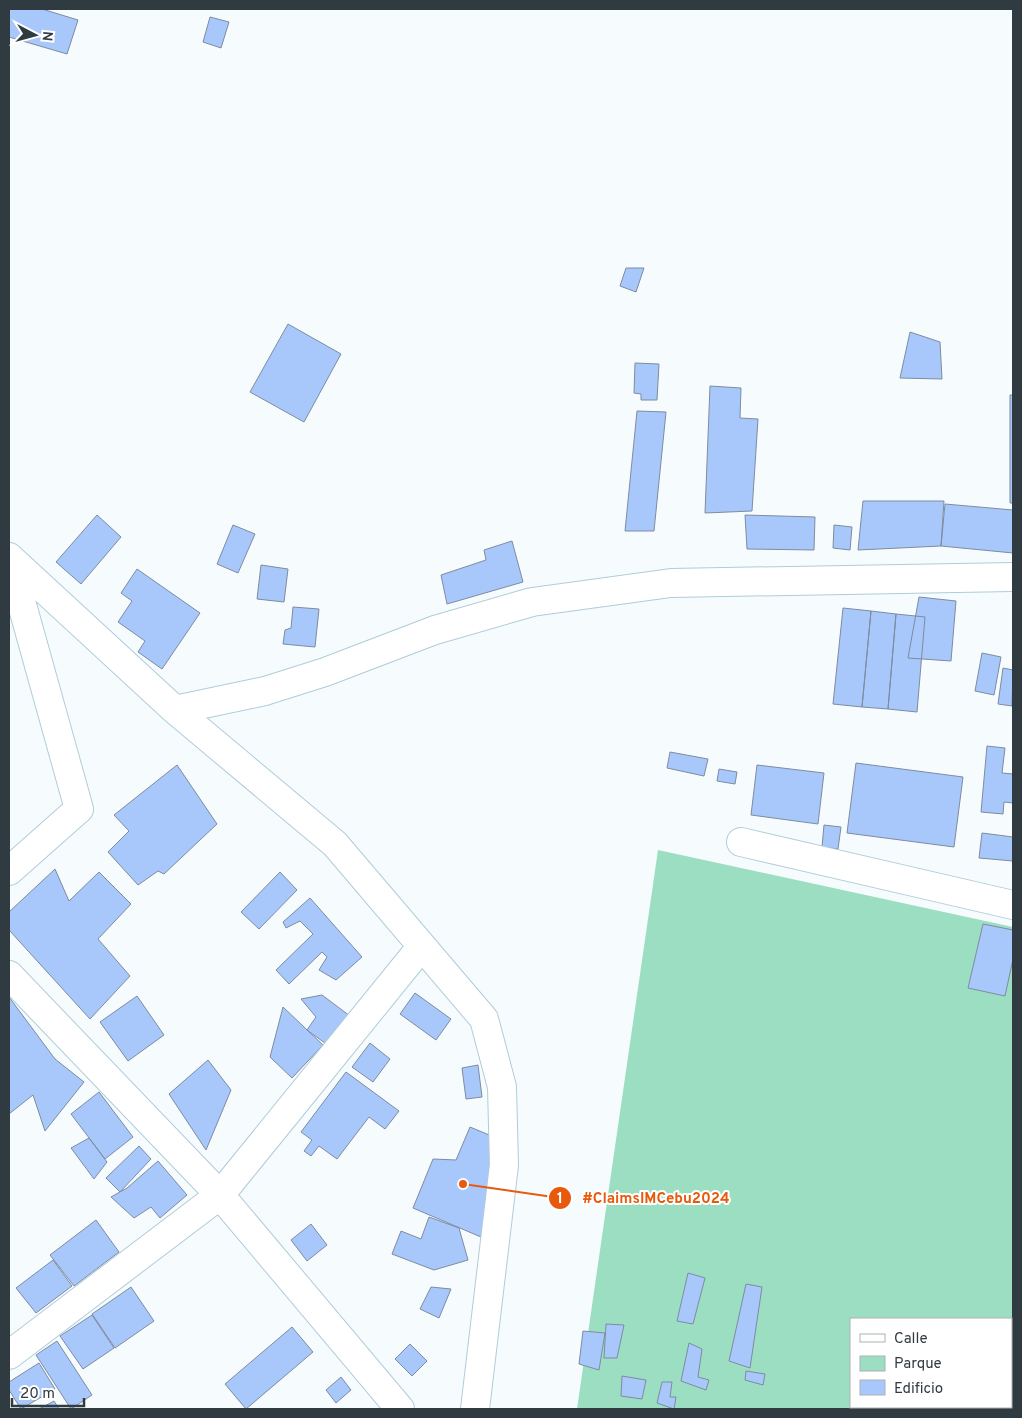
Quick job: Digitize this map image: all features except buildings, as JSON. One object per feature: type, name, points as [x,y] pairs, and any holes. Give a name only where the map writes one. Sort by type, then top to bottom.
[{"type":"street","points":[[9,557],[175,710],[335,844],[484,1019],[502,1087],[504,1165],[474,1409]]},
{"type":"street","points":[[9,557],[79,809],[9,872]]},
{"type":"street","points":[[175,710],[265,691],[325,672],[435,630],[532,602],[671,583],[1013,577]]},
{"type":"street","points":[[741,842],[1013,905]]},
{"type":"street","points":[[9,1355],[220,1195],[422,946]]},
{"type":"street","points":[[9,975],[220,1195],[400,1409]]},
{"type":"green space","points":[[658,850],[1013,927],[1013,1409],[577,1409]]},
{"type":"place","name":"#ClaimsIMCebu2024","points":[[463,1184]]}]
